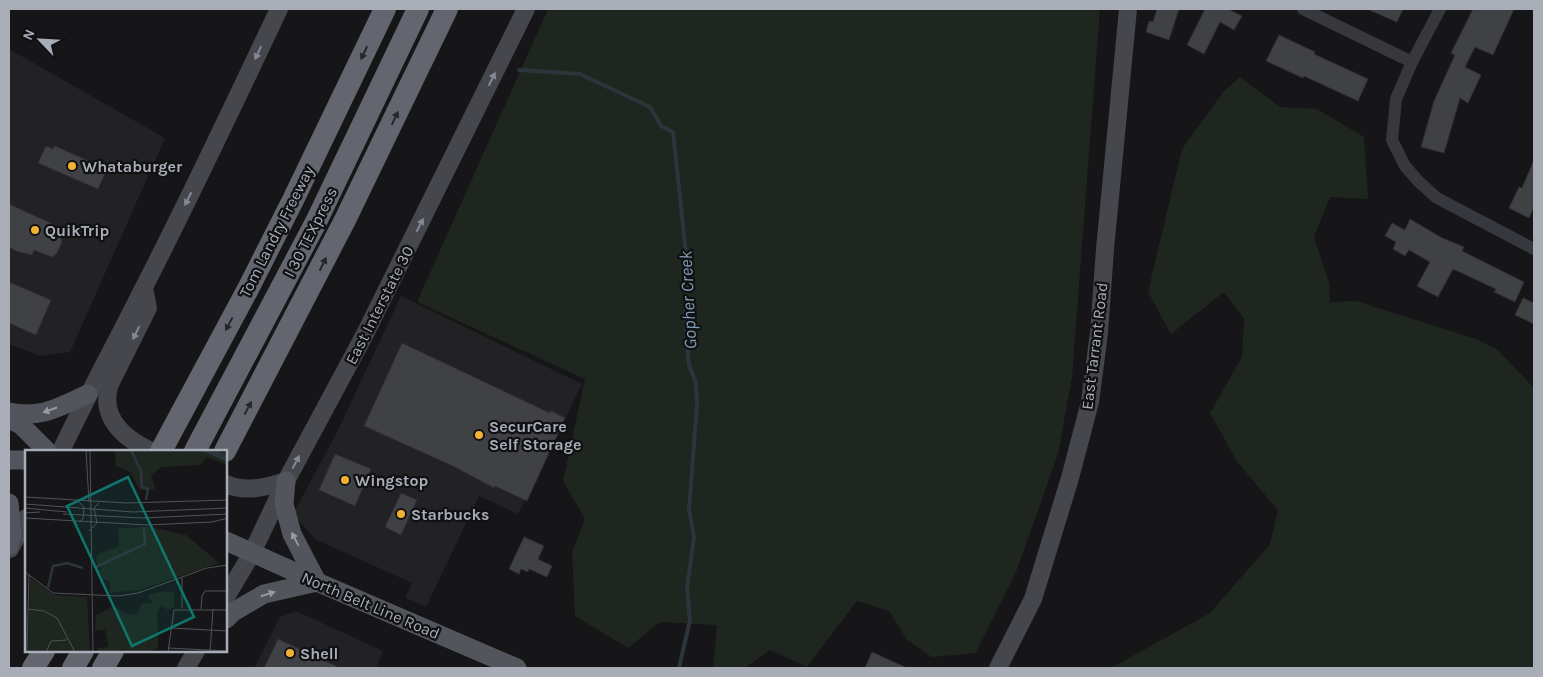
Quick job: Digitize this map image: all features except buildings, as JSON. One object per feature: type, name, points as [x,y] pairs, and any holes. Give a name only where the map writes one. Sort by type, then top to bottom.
[{"type":"highway","name":"Tom Landry Freeway","points":[[159,449],[293,200],[385,9]]},
{"type":"highway","name":"I 30 TEXpress","points":[[197,450],[316,222],[418,9]]},
{"type":"highway","points":[[226,450],[345,220],[447,9]]},
{"type":"highway","points":[[33,668],[43,652]]},
{"type":"highway","points":[[73,668],[82,652]]},
{"type":"highway","points":[[103,668],[112,652]]},
{"type":"main road","points":[[61,450],[88,394],[144,288],[279,9]]},
{"type":"main road","name":"East Interstate 30","points":[[228,594],[252,553],[286,481],[365,334],[526,9]]},
{"type":"main road","name":"East Tarrant Road","points":[[998,668],[1033,599],[1070,478],[1090,402],[1099,333],[1105,249],[1128,9]]},
{"type":"main road","points":[[144,288],[148,308],[110,384],[106,396],[108,412],[118,429],[134,443],[159,449]]},
{"type":"main road","points":[[9,412],[20,414],[46,413],[88,394]]},
{"type":"main road","points":[[9,419],[21,426],[46,450]]},
{"type":"main road","points":[[9,460],[25,460]]},
{"type":"main road","points":[[228,485],[236,488],[254,488],[286,481],[284,504],[292,534],[317,582],[264,594],[228,616]]},
{"type":"main road","points":[[9,503],[12,535],[9,546]]},
{"type":"main road","points":[[9,552],[25,520]]},
{"type":"main road","name":"North Belt Line Road","points":[[228,542],[516,668]]},
{"type":"main road","points":[[9,556],[25,543]]},
{"type":"main road","points":[[177,668],[185,652]]},
{"type":"main road","points":[[186,668],[195,652]]},
{"type":"street","points":[[1303,9],[1412,62]]},
{"type":"street","points":[[1440,9],[1412,62],[1396,99],[1392,140],[1405,166],[1437,198],[1534,249]]},
{"type":"shaded area","points":[[548,9],[1100,9],[1072,377],[1058,454],[1016,572],[976,653],[932,657],[907,640],[889,611],[857,601],[807,667],[770,650],[745,668],[713,668],[717,625],[660,622],[628,648],[575,616],[572,552],[585,519],[563,481],[585,379],[417,302]]},
{"type":"shaded area","points":[[9,49],[165,138],[70,352],[40,356],[9,344]]},
{"type":"shaded area","points":[[1240,77],[1280,107],[1317,109],[1364,137],[1368,199],[1330,197],[1314,237],[1329,283],[1330,302],[1356,301],[1476,339],[1498,350],[1534,388],[1534,668],[1111,668],[1210,613],[1270,544],[1278,510],[1238,463],[1210,413],[1242,357],[1244,318],[1224,292],[1171,334],[1148,292],[1182,149],[1223,92]]},
{"type":"shaded area","points":[[401,296],[582,384],[518,514],[479,496],[426,607],[405,598],[412,583],[315,539],[293,514],[337,432]]},
{"type":"shaded area","points":[[296,611],[383,651],[376,668],[254,668],[280,617]]},
{"type":"waterway","name":"Gopher Creek","points":[[519,70],[580,74],[650,107],[661,126],[673,132],[688,273],[685,317],[689,365],[696,383],[697,404],[689,510],[694,537],[687,589],[690,620],[679,668]]},
{"type":"place","name":"Whataburger","points":[[72,166]]},
{"type":"place","name":"QuikTrip","points":[[35,230]]},
{"type":"place","name":"SecurCare Self Storage","points":[[479,435]]},
{"type":"place","name":"Wingstop","points":[[345,480]]},
{"type":"place","name":"Starbucks","points":[[401,514]]},
{"type":"place","name":"Shell","points":[[290,653]]}]
